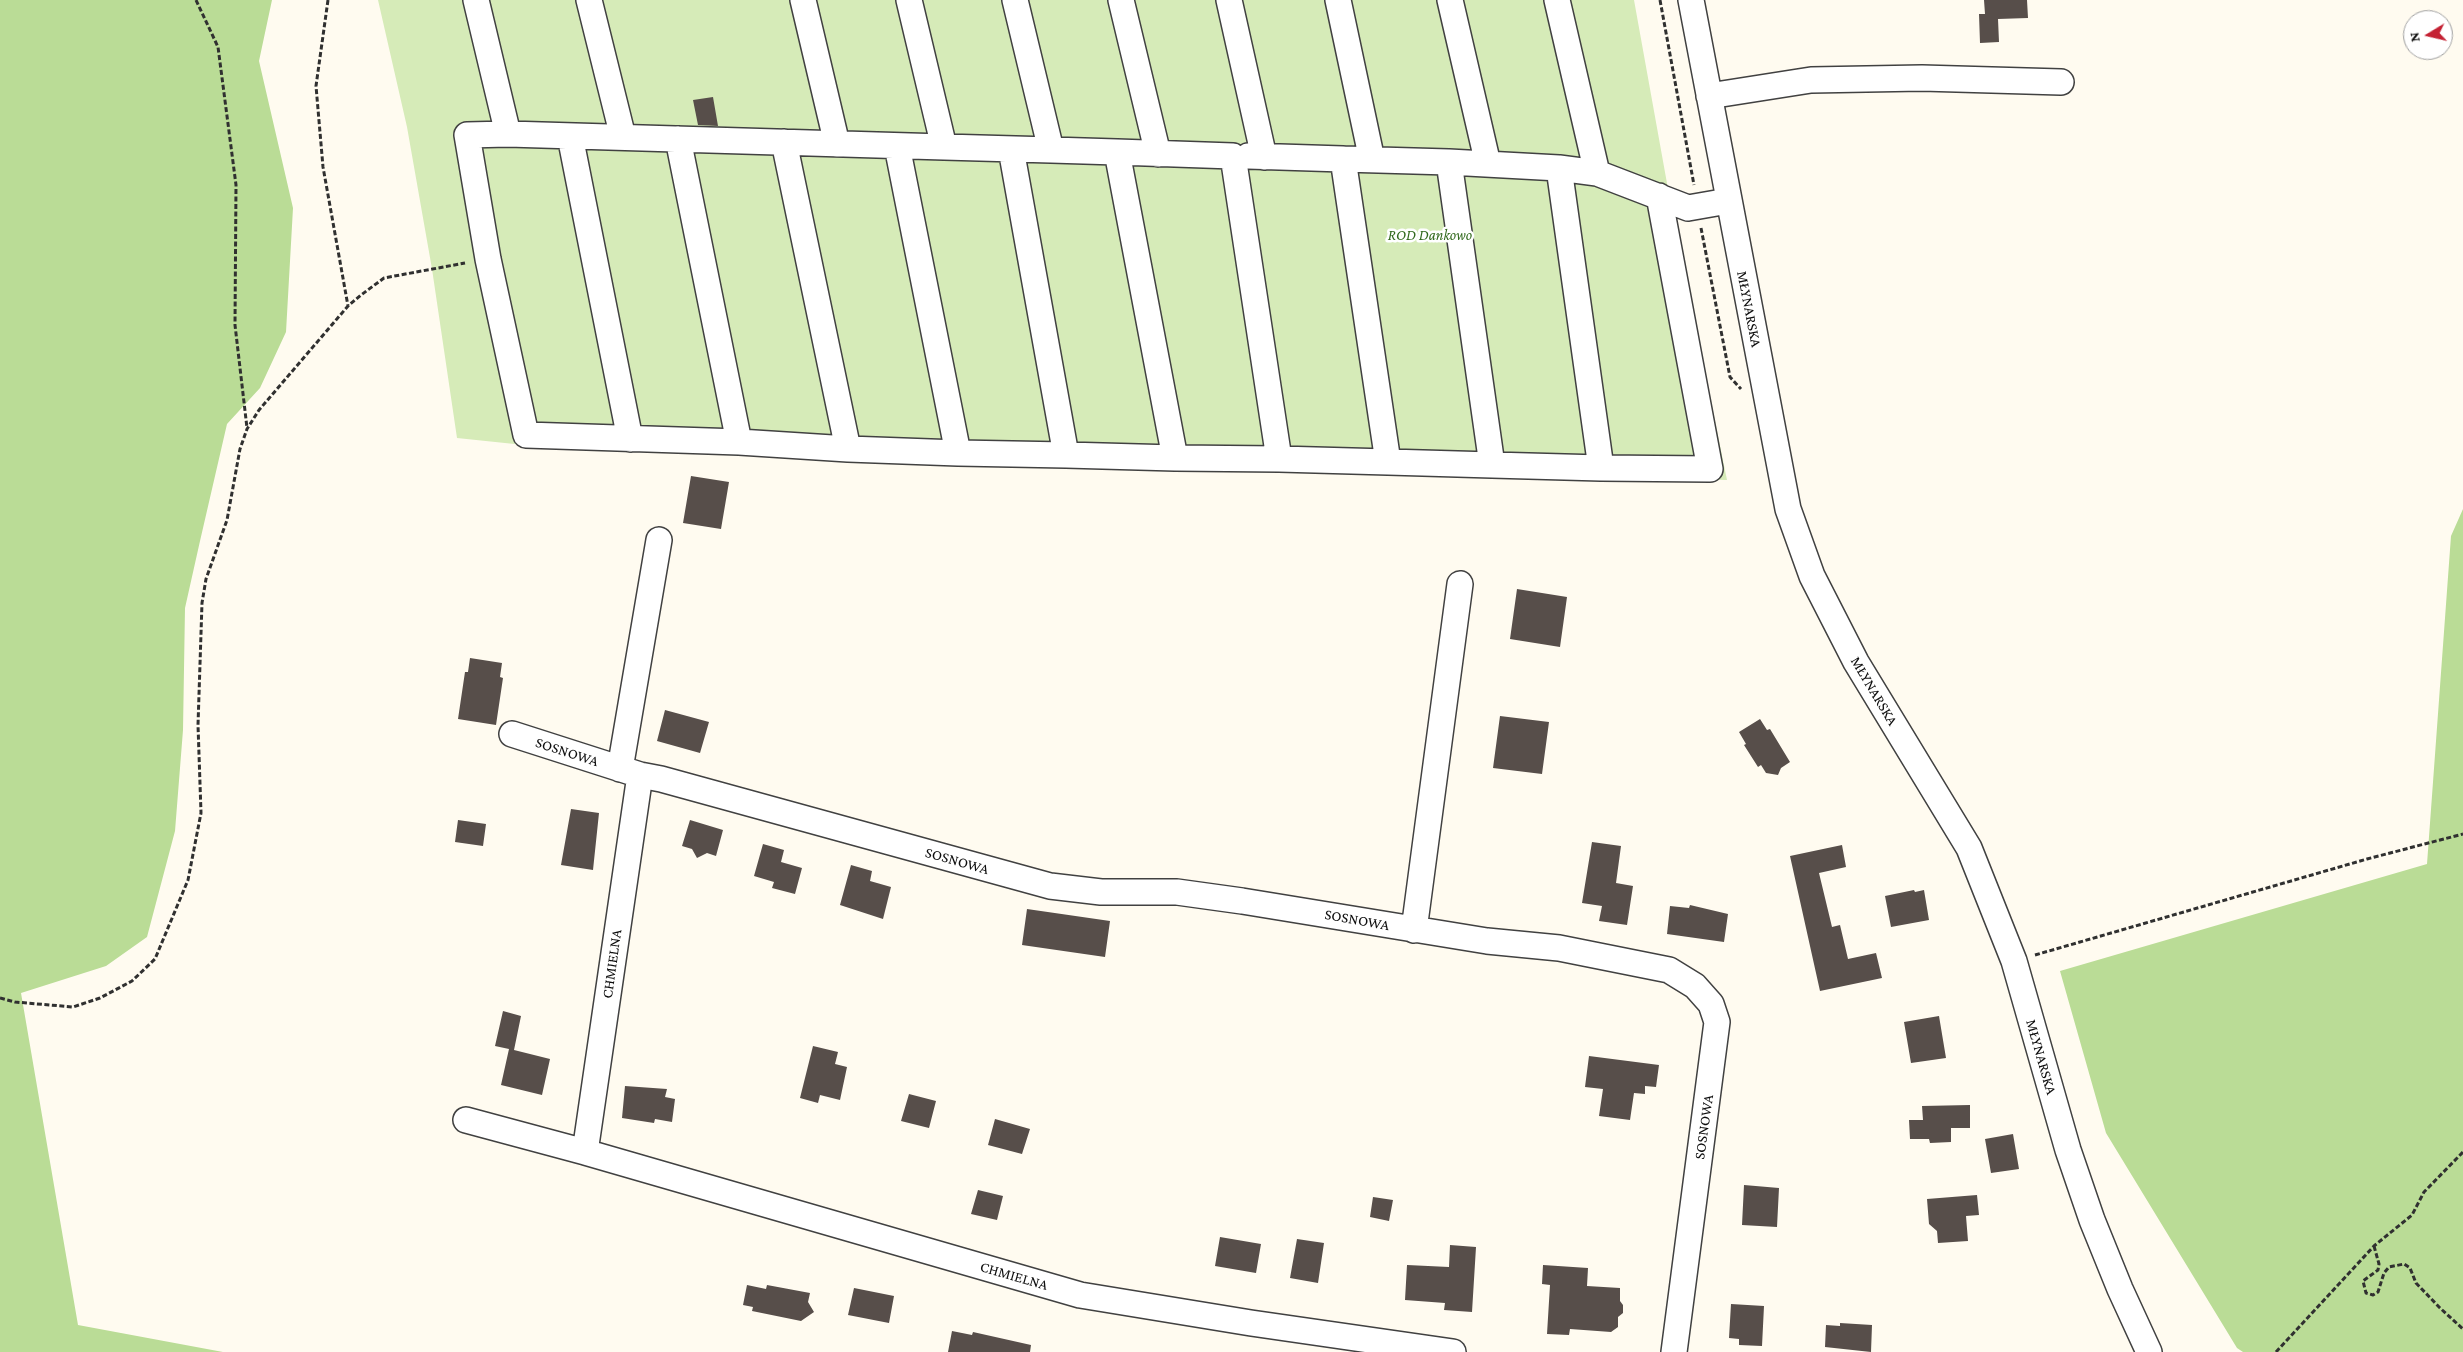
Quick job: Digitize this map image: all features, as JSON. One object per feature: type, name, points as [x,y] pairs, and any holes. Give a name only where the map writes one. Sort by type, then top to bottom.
[{"type":"street","points":[[476,0],[508,134]]},
{"type":"street","points":[[589,0],[623,137]]},
{"type":"street","points":[[803,0],[837,144]]},
{"type":"street","points":[[909,0],[944,147]]},
{"type":"street","points":[[1015,0],[1052,150]]},
{"type":"street","points":[[1121,0],[1158,154]]},
{"type":"street","points":[[1229,0],[1264,157]]},
{"type":"street","points":[[1338,0],[1372,160]]},
{"type":"street","points":[[1450,0],[1488,164]]},
{"type":"street","points":[[1557,0],[1597,173]]},
{"type":"street","name":"MŁYNARSKA","points":[[1691,0],[1788,509],[1812,576],[1856,662],[1969,848],[2014,961],[2068,1150],[2092,1220],[2120,1289],[2149,1352]]},
{"type":"street","points":[[1709,96],[1811,80],[1922,78],[2061,82]]},
{"type":"street","points":[[1659,196],[1710,469],[958,453],[848,449],[739,442],[526,435],[488,259],[467,135],[508,134],[623,137],[1488,164],[1559,168],[1597,173],[1659,196],[1688,208],[1728,201]]},
{"type":"street","points":[[570,136],[630,439]]},
{"type":"street","points":[[678,139],[739,442]]},
{"type":"street","points":[[784,142],[848,449]]},
{"type":"street","points":[[897,146],[958,453]]},
{"type":"street","points":[[1011,149],[1066,455]]},
{"type":"street","points":[[1116,152],[1175,458]]},
{"type":"street","points":[[1233,156],[1279,459]]},
{"type":"street","points":[[1343,159],[1388,462]]},
{"type":"street","points":[[1449,162],[1492,465]]},
{"type":"street","points":[[1559,168],[1601,468]]},
{"type":"street","name":"CHMIELNA","points":[[585,1152],[630,772],[660,540]]},
{"type":"street","points":[[1414,930],[1460,584]]},
{"type":"street","name":"SOSNOWA","points":[[512,734],[630,772],[1050,886],[1101,892],[1177,892],[1486,941],[1559,948],[1670,970],[1695,986],[1711,1004],[1717,1022],[1674,1352]]},
{"type":"street","name":"CHMIELNA","points":[[466,1120],[585,1152],[1080,1294],[1250,1323],[1453,1352]]},
{"type":"path","points":[[196,0],[218,47],[236,185],[234,325],[247,428]]},
{"type":"path","points":[[328,0],[316,86],[323,168],[348,306]]},
{"type":"path","points":[[0,998],[15,1002],[73,1007],[100,998],[132,981],[155,959],[159,950],[188,880],[201,813],[198,726],[202,603],[206,579],[227,520],[240,449],[247,428],[259,410],[348,306],[384,278],[488,259]]},
{"type":"path","points":[[2014,961],[2367,859],[2463,834]]},
{"type":"path","points":[[2276,1352],[2374,1246],[2412,1215],[2424,1192],[2463,1152]]},
{"type":"path","points":[[2374,1246],[2379,1264],[2378,1270],[2363,1281],[2366,1293],[2374,1295],[2378,1292],[2384,1273],[2389,1267],[2404,1264],[2410,1268],[2416,1283],[2463,1329]]},
{"type":"green space","points":[[0,0],[272,0],[259,61],[293,208],[286,332],[260,388],[227,424],[185,608],[183,730],[175,831],[147,937],[106,966],[21,993],[78,1325],[223,1352],[0,1352]]},
{"type":"green space","name":"ROD Dankowo","points":[[378,0],[1634,0],[1670,200],[1727,480],[524,445],[457,438],[432,269],[407,127]]},
{"type":"green space","points":[[2463,509],[2463,1352],[2243,1352],[2237,1348],[2106,1133],[2060,971],[2427,864],[2451,536]]},
{"type":"building","points":[[1984,0],[2027,0],[2028,18],[1998,19],[1999,42],[1980,43],[1979,14],[1985,14]]},
{"type":"building","points":[[713,97],[718,126],[698,125],[693,100]]},
{"type":"building","points":[[691,476],[729,482],[721,529],[683,523]]},
{"type":"building","points":[[1517,589],[1567,597],[1560,647],[1510,639]]},
{"type":"building","points":[[470,658],[502,663],[500,677],[503,678],[496,725],[458,719],[465,672],[468,672]]},
{"type":"building","points":[[665,710],[709,722],[700,753],[657,741]]},
{"type":"building","points":[[1500,716],[1549,722],[1542,774],[1493,768]]},
{"type":"building","points":[[1760,719],[1767,730],[1770,729],[1790,762],[1781,768],[1778,775],[1766,773],[1761,765],[1758,767],[1744,745],[1746,744],[1739,732]]},
{"type":"building","points":[[571,809],[599,813],[593,870],[561,865]]},
{"type":"building","points":[[458,820],[486,824],[483,846],[455,842]]},
{"type":"building","points":[[690,820],[723,830],[716,856],[707,853],[697,858],[692,849],[682,846]]},
{"type":"building","points":[[1592,842],[1621,846],[1616,883],[1633,886],[1627,925],[1599,921],[1602,906],[1582,903]]},
{"type":"building","points":[[763,844],[784,850],[781,862],[802,868],[795,894],[772,888],[774,882],[754,876]]},
{"type":"building","points":[[1842,845],[1846,867],[1819,873],[1832,927],[1840,925],[1848,959],[1876,953],[1882,978],[1820,991],[1790,856]]},
{"type":"building","points":[[851,865],[872,871],[870,881],[891,887],[883,919],[840,905]]},
{"type":"building","points":[[1914,890],[1915,892],[1924,890],[1929,920],[1891,927],[1885,896]]},
{"type":"building","points":[[1690,905],[1728,914],[1724,942],[1667,934],[1670,906],[1689,908]]},
{"type":"building","points":[[1027,909],[1110,921],[1105,957],[1022,945]]},
{"type":"building","points":[[503,1011],[521,1016],[514,1050],[550,1059],[542,1095],[501,1085],[509,1049],[495,1046]]},
{"type":"building","points":[[1939,1016],[1946,1058],[1911,1063],[1904,1022]]},
{"type":"building","points":[[813,1046],[838,1052],[835,1064],[847,1067],[840,1100],[820,1095],[818,1103],[800,1098]]},
{"type":"building","points":[[1589,1056],[1659,1065],[1656,1087],[1645,1086],[1645,1094],[1634,1093],[1630,1120],[1599,1116],[1603,1089],[1585,1087]]},
{"type":"building","points":[[625,1086],[667,1089],[665,1097],[675,1099],[672,1122],[655,1119],[654,1123],[622,1118]]},
{"type":"building","points":[[909,1094],[936,1101],[929,1128],[901,1121]]},
{"type":"building","points":[[1970,1105],[1970,1128],[1951,1128],[1951,1142],[1930,1143],[1929,1139],[1910,1139],[1909,1120],[1923,1120],[1922,1106]]},
{"type":"building","points":[[995,1119],[1030,1129],[1022,1154],[988,1145]]},
{"type":"building","points":[[2013,1134],[2019,1169],[1991,1173],[1985,1139]]},
{"type":"building","points":[[1744,1185],[1779,1188],[1777,1227],[1742,1225]]},
{"type":"building","points":[[978,1190],[1003,1196],[997,1220],[971,1214]]},
{"type":"building","points":[[1977,1195],[1979,1215],[1966,1216],[1968,1241],[1938,1243],[1937,1231],[1929,1224],[1927,1199]]},
{"type":"building","points":[[1373,1197],[1393,1200],[1389,1221],[1370,1217]]},
{"type":"building","points":[[1220,1237],[1261,1244],[1256,1273],[1215,1266]]},
{"type":"building","points":[[1297,1239],[1324,1243],[1318,1283],[1290,1278]]},
{"type":"building","points":[[1450,1245],[1476,1247],[1472,1312],[1444,1310],[1445,1303],[1405,1300],[1407,1265],[1449,1267]]},
{"type":"building","points":[[1543,1265],[1588,1268],[1587,1286],[1620,1288],[1620,1301],[1623,1305],[1623,1313],[1618,1317],[1618,1327],[1611,1332],[1570,1329],[1569,1335],[1547,1334],[1550,1285],[1542,1284]]},
{"type":"building","points":[[747,1285],[766,1289],[767,1285],[810,1293],[808,1302],[814,1312],[801,1321],[752,1311],[753,1307],[743,1305]]},
{"type":"building","points":[[854,1288],[894,1296],[889,1323],[848,1315]]},
{"type":"building","points":[[1731,1304],[1764,1306],[1762,1346],[1739,1345],[1739,1339],[1729,1338]]},
{"type":"building","points":[[1840,1323],[1872,1325],[1871,1352],[1825,1347],[1826,1325],[1840,1326]]},
{"type":"building","points":[[952,1331],[972,1335],[973,1332],[1031,1345],[1030,1352],[948,1352]]}]
